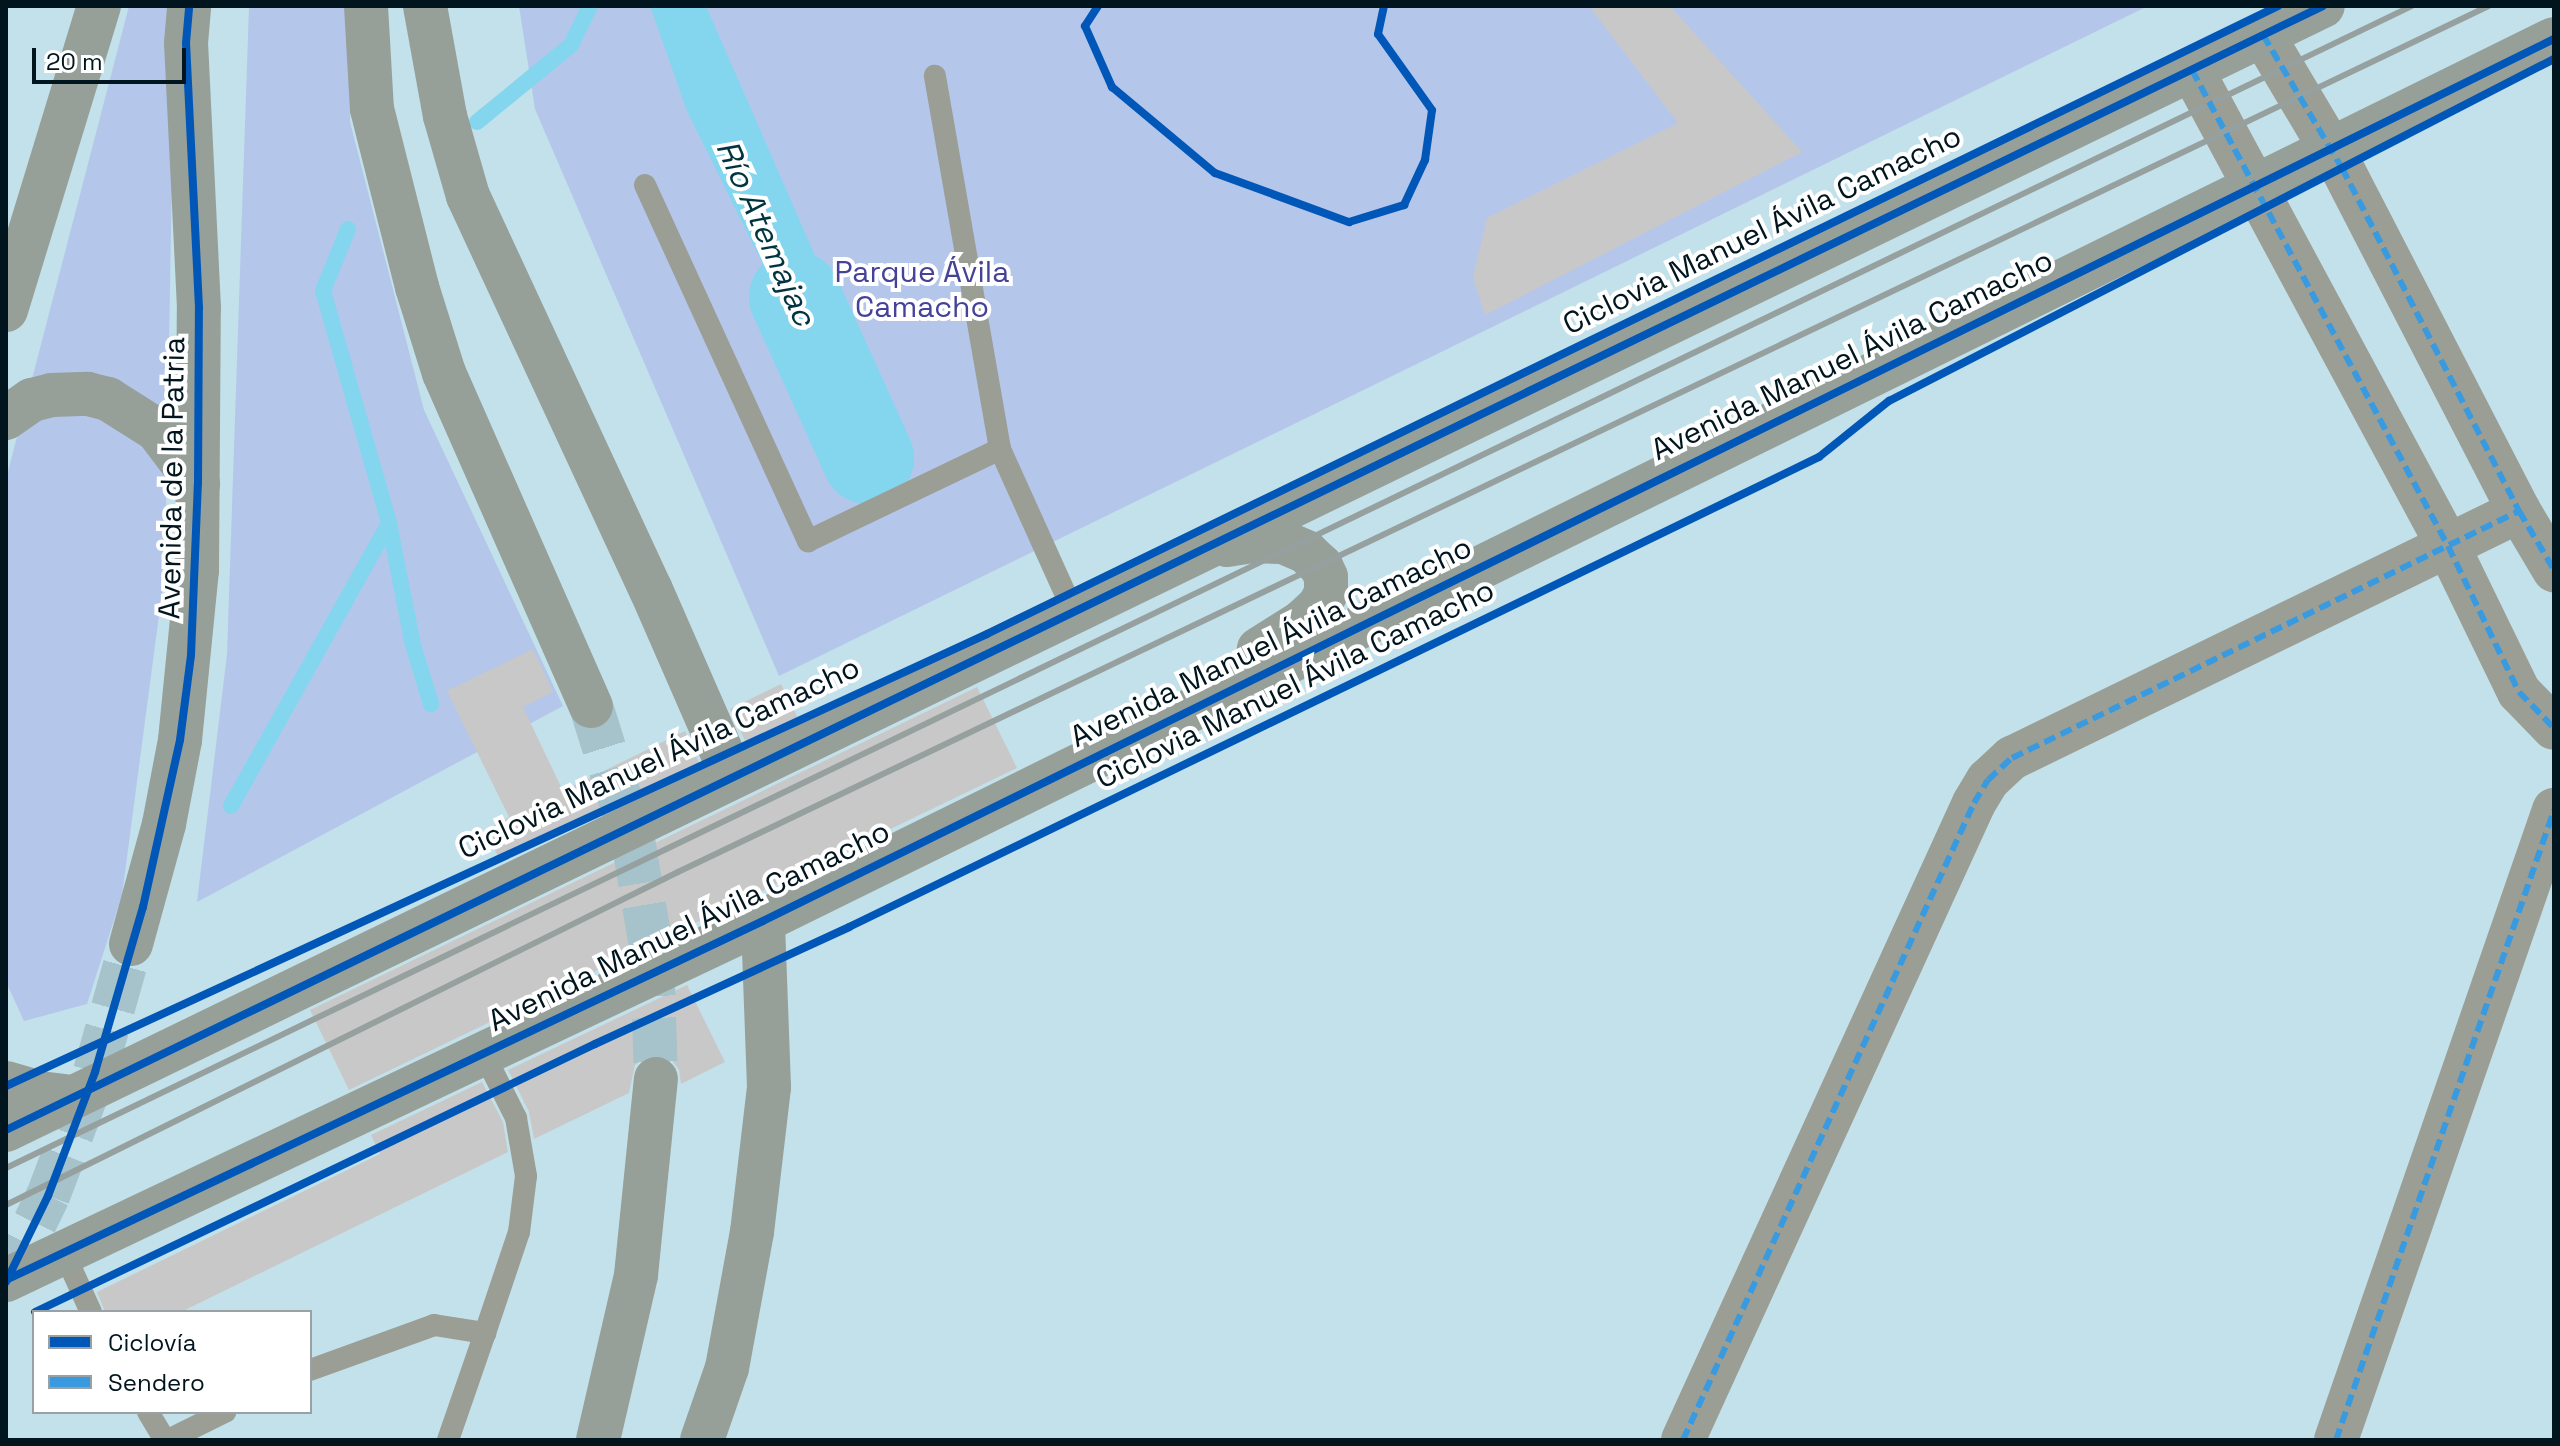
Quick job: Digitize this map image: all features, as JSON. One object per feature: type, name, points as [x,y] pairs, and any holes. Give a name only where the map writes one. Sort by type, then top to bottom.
[{"type":"main road","points":[[6,310],[99,6]]},
{"type":"main road","name":"Avenida de la Patria","points":[[131,944],[164,824],[180,740],[191,655],[198,484],[199,308],[186,43],[189,6]]},
{"type":"main road","points":[[366,6],[372,109],[417,287],[444,373],[591,706]]},
{"type":"main road","points":[[425,6],[445,116],[468,196],[651,590],[732,775]]},
{"type":"main road","points":[[6,1130],[732,775],[2323,6]]},
{"type":"main road","name":"Avenida Manuel Ávila Camacho","points":[[6,1280],[763,921],[2251,185],[2554,39]]},
{"type":"main road","points":[[6,418],[32,400],[52,395],[88,394],[108,399],[157,430],[198,484]]},
{"type":"main road","points":[[1085,760],[1302,622],[1326,593],[1326,577],[1321,566],[1306,552],[1283,542],[1251,541],[1195,552]]},
{"type":"main road","points":[[702,1440],[727,1368],[752,1232],[769,1087],[763,921]]},
{"type":"main road","points":[[598,1440],[636,1275],[656,1079]]},
{"type":"main road","points":[[6,1083],[31,1092],[73,1097]]},
{"type":"street","points":[[2263,35],[2331,147],[2519,511],[2554,570]]},
{"type":"street","points":[[2192,70],[2251,185],[2448,546],[2519,692],[2554,728]]},
{"type":"street","points":[[1683,1440],[1974,803],[1988,780],[2012,758],[2519,511]]},
{"type":"street","points":[[2336,1440],[2554,810]]},
{"type":"lane","points":[[935,76],[1000,449],[1073,611]]},
{"type":"lane","points":[[645,185],[808,541],[1000,449]]},
{"type":"lane","points":[[448,1440],[519,1232],[526,1176],[516,1118],[483,1052]]},
{"type":"lane","points":[[60,1254],[66,1257],[90,1310]]},
{"type":"lane","points":[[312,1369],[434,1325],[485,1333]]},
{"type":"lane","points":[[149,1414],[166,1440],[221,1414]]},
{"type":"green space","points":[[129,6],[175,6],[165,570],[122,895],[87,1004],[24,1021],[6,982],[6,479]]},
{"type":"green space","points":[[249,6],[351,6],[350,122],[424,410],[563,706],[197,902],[227,654]]},
{"type":"green space","name":"Parque Ávila Camacho","points":[[519,6],[2148,6],[779,676],[535,109]]},
{"type":"water","points":[[650,6],[706,6],[871,384],[848,413],[830,400],[687,111]]},
{"type":"building","points":[[1589,6],[1670,6],[1802,152],[1485,315],[1473,277],[1487,218],[1678,123]]},
{"type":"building","points":[[533,649],[553,692],[523,707],[563,791],[685,731],[700,765],[501,862],[485,830],[509,817],[447,691]]},
{"type":"building","points":[[781,684],[798,718],[746,743],[730,709]]},
{"type":"building","points":[[977,687],[1017,768],[349,1090],[310,1010]]},
{"type":"building","points":[[687,985],[725,1062],[681,1084],[679,1070],[671,1059],[659,1054],[647,1056],[635,1065],[629,1093],[534,1139],[529,1112],[508,1070]]},
{"type":"building","points":[[482,1082],[503,1122],[508,1152],[185,1310],[104,1310],[97,1292],[380,1154],[371,1135]]},
{"type":"waterway","points":[[477,122],[571,45],[590,6]]},
{"type":"waterway","points":[[348,229],[323,291],[389,523],[413,645],[431,704]]},
{"type":"waterway","name":"Río Atemajac","points":[[795,297],[868,458]]},
{"type":"waterway","points":[[231,806],[389,523]]},
{"type":"tunnel","points":[[591,706],[633,840],[652,952],[656,1079]]},
{"type":"tunnel","points":[[6,1282],[48,1196],[95,1072],[131,944]]},
{"type":"railway","points":[[6,1168],[2412,6]]},
{"type":"railway","points":[[6,1205],[678,872],[2489,6]]},
{"type":"marked path","points":[[2263,35],[2342,168],[2519,511],[2554,570]]},
{"type":"marked path","points":[[2192,70],[2448,546],[2519,692],[2554,728]]},
{"type":"marked path","points":[[1683,1440],[1974,803],[1988,780],[2012,758],[2519,511]]},
{"type":"marked path","points":[[2336,1440],[2554,810]]},
{"type":"cycle path","points":[[6,1282],[48,1196],[95,1072],[143,907],[180,740],[191,655],[198,484],[199,308],[186,43],[189,6]]},
{"type":"cycle path","points":[[1098,6],[1085,26],[1112,87],[1215,173],[1349,222],[1404,205],[1425,160],[1432,110],[1378,34],[1384,6]]},
{"type":"cycle path","name":"Ciclovia Manuel Ávila Camacho","points":[[6,1086],[987,634],[2278,6]]},
{"type":"cycle path","points":[[6,1130],[2323,6]]},
{"type":"cycle path","name":"Ciclovia Manuel Ávila Camacho","points":[[6,1280],[763,921],[2554,39]]},
{"type":"cycle path","name":"Ciclovia Manuel Ávila Camacho","points":[[39,1310],[595,1044],[849,927],[1819,457],[1889,401],[2554,59]]}]
